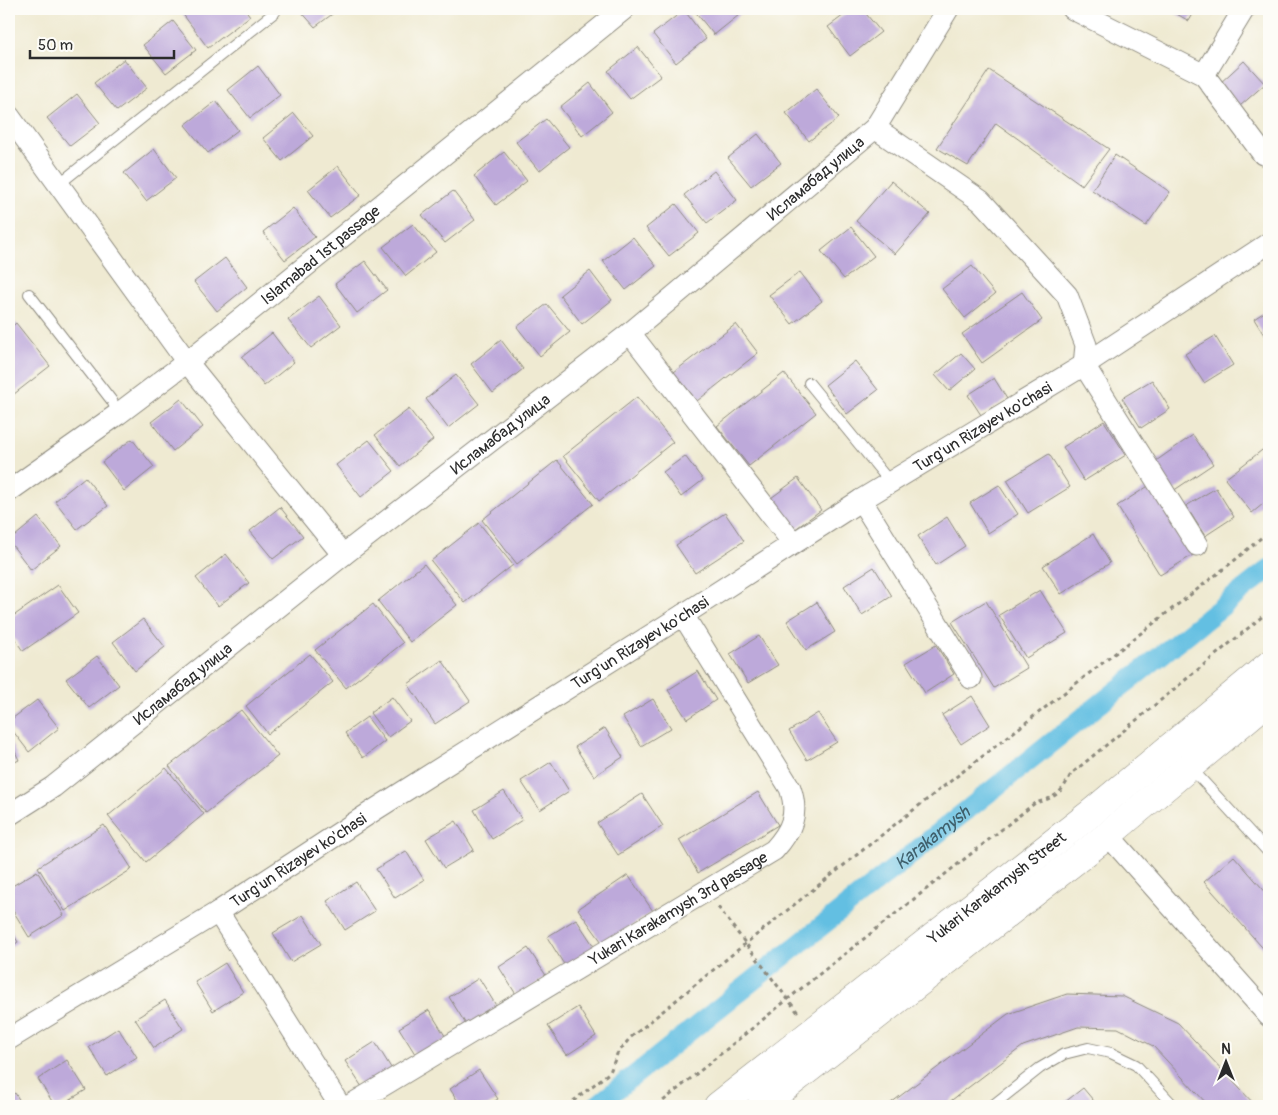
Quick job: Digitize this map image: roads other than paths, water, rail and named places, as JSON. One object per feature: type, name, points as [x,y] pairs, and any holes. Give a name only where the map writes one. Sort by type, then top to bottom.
[{"type":"main road","name":"Yukari Karakamysh Street","points":[[718,1106],[1090,814],[1269,665]]},
{"type":"main road","name":"Yukari Karakamysh Street","points":[[762,1106],[1108,835],[1269,700]]},
{"type":"street","name":"Islamabad 1st passage","points":[[9,491],[118,414],[187,362],[624,9]]},
{"type":"street","name":"Исламабад улица","points":[[9,815],[53,787],[343,555],[630,333],[875,128],[948,9]]},
{"type":"street","points":[[1073,9],[1204,75],[1267,157]]},
{"type":"street","points":[[1204,75],[1244,9]]},
{"type":"street","points":[[9,116],[187,362],[343,555]]},
{"type":"street","points":[[875,128],[981,201],[1067,295],[1086,345],[1084,365],[1197,545]]},
{"type":"street","name":"Turg'un Rizayev ko'chasi","points":[[9,1039],[218,912],[861,500],[1084,365],[1269,243]]},
{"type":"street","points":[[630,333],[793,543]]},
{"type":"street","points":[[861,500],[971,678]]},
{"type":"street","name":"Yukari Karakamysh 3rd passage","points":[[349,1106],[774,850],[790,828],[794,819],[794,803],[790,788],[683,615]]},
{"type":"street","points":[[1108,835],[1269,1016]]},
{"type":"street","points":[[218,912],[340,1106]]},
{"type":"lane","points":[[59,184],[275,12],[273,9]]},
{"type":"lane","points":[[29,294],[112,401],[118,414]]},
{"type":"lane","points":[[809,384],[890,482]]},
{"type":"lane","points":[[1190,766],[1269,853]]},
{"type":"lane","points":[[992,1106],[1040,1068],[1064,1054],[1088,1048],[1111,1053],[1136,1065],[1174,1106]]},
{"type":"waterway","name":"Karakamysh","points":[[596,1106],[1269,569]]}]
